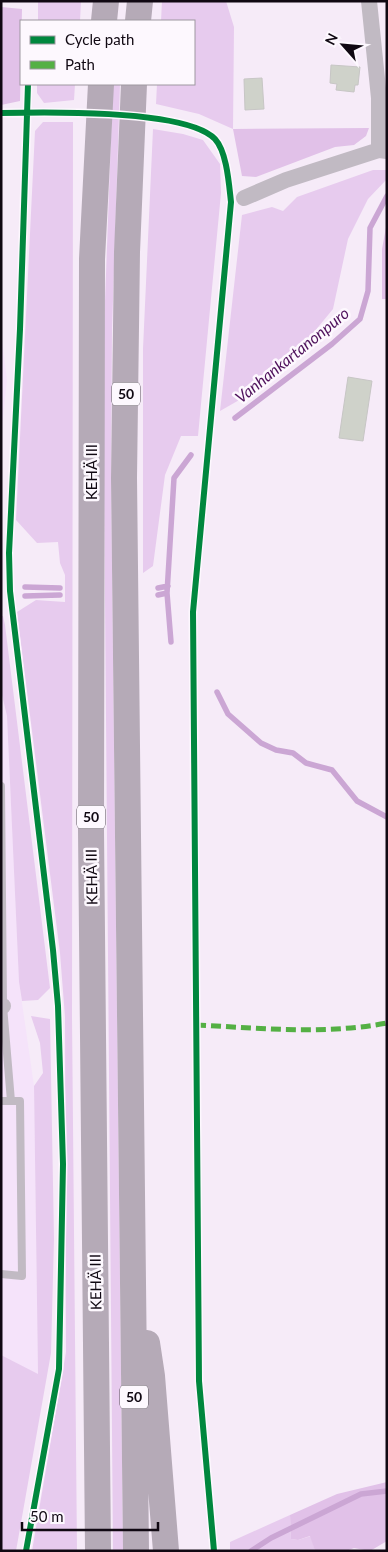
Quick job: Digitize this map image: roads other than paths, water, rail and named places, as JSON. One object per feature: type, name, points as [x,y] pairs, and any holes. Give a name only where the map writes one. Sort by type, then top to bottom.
[{"type":"highway","points":[[104,20],[106,1]]},
{"type":"highway","points":[[138,20],[140,1]]},
{"type":"highway","name":"KEHÄ III","points":[[98,1551],[91,830],[92,259],[101,85]]},
{"type":"highway","name":"50","points":[[134,85],[127,252],[124,478],[136,1551]]},
{"type":"highway","points":[[132,1244],[152,1376],[166,1551]]},
{"type":"street","points":[[244,198],[286,180],[383,151],[369,1]]},
{"type":"lane","points":[[1,786],[2,1006],[12,1101]]},
{"type":"lane","points":[[1,1101],[20,1101],[22,1276],[1,1274]]},
{"type":"waterway","name":"Vanhankartanonpuro","points":[[235,418],[332,344],[360,319],[368,291],[370,228],[387,196]]},
{"type":"waterway","name":"Vanhankartanonpuro","points":[[158,595],[167,593],[174,478],[191,455]]},
{"type":"waterway","name":"Vanhankartanonpuro","points":[[158,588],[168,586]]},
{"type":"waterway","name":"Vanhankartanonpuro","points":[[25,587],[60,588]]},
{"type":"waterway","points":[[167,593],[171,642]]},
{"type":"waterway","name":"Vanhankartanonpuro","points":[[25,596],[60,595]]},
{"type":"waterway","points":[[217,692],[228,714],[261,743],[276,750],[293,753],[306,763],[332,770],[357,801],[387,817]]},
{"type":"waterway","points":[[251,1551],[271,1538],[361,1494],[387,1491]]}]
